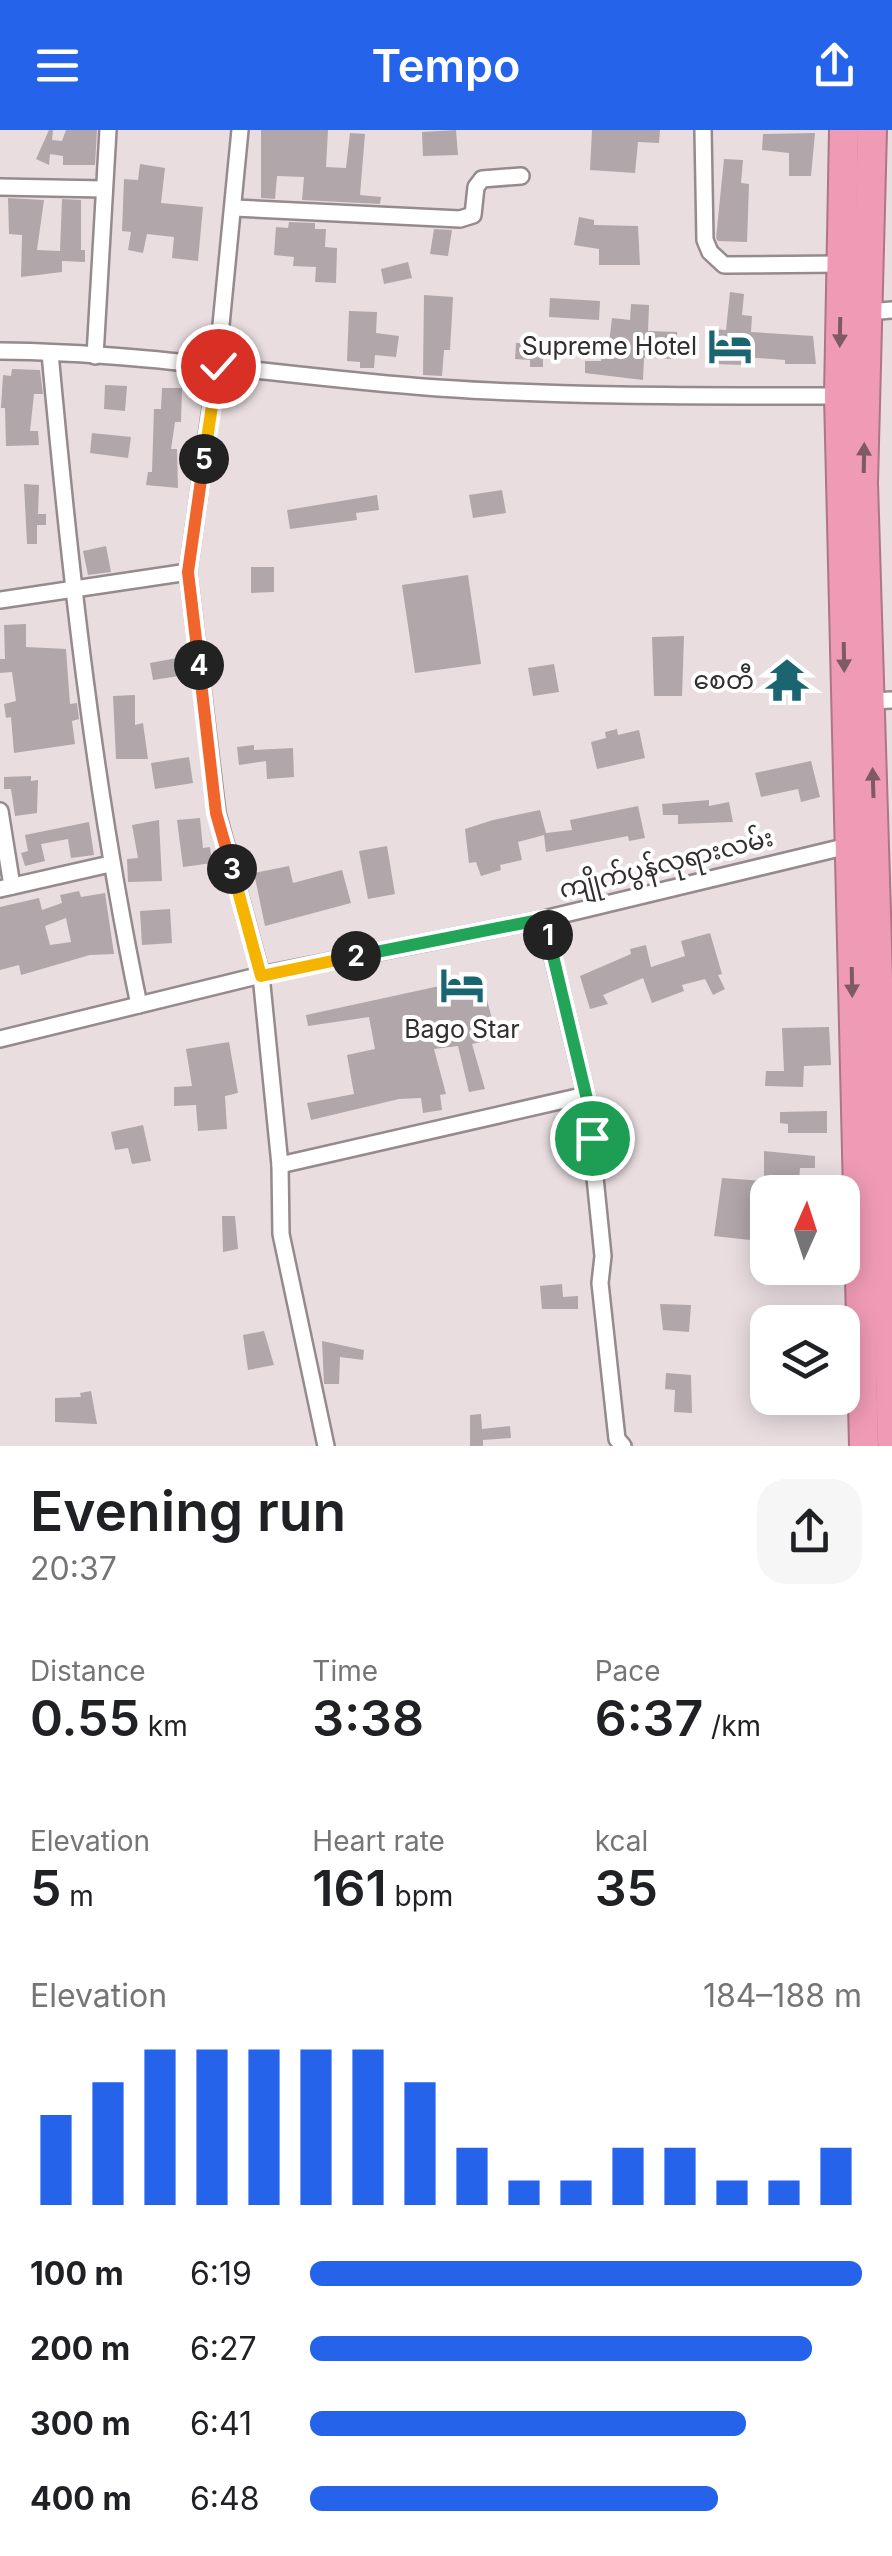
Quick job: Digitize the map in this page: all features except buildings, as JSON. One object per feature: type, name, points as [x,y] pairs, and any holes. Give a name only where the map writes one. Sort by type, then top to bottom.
[{"type":"highway","points":[[844,130],[839,396],[862,848],[864,1446]]},
{"type":"highway","points":[[872,130],[880,311],[863,483],[881,700],[862,848],[886,1037],[892,1440]]},
{"type":"street","points":[[94,356],[108,130]]},
{"type":"street","points":[[240,130],[218,366],[188,572],[216,813],[261,976],[280,1165],[281,1234],[326,1446]]},
{"type":"street","points":[[703,130],[705,240],[710,252],[724,265],[842,264]]},
{"type":"street","points":[[235,208],[460,219],[473,215],[476,186],[482,178],[522,176]]},
{"type":"street","points":[[0,186],[104,190]]},
{"type":"street","points":[[0,351],[218,366],[436,388],[562,394],[839,396]]},
{"type":"street","points":[[50,353],[72,592],[110,864],[139,1005]]},
{"type":"street","points":[[0,600],[188,572]]},
{"type":"street","points":[[0,810],[6,887],[110,864]]},
{"type":"street","name":"ကျိုက်ပွန်လုရားလမ်း","points":[[0,1039],[261,976],[544,919],[862,848]]},
{"type":"street","points":[[544,919],[586,1094],[603,1256],[600,1284],[619,1444]]},
{"type":"street","points":[[280,1165],[586,1094]]},
{"type":"place","name":"Supreme Hotel","points":[[730,346]]},
{"type":"place","name":"စေတီ","points":[[787,680]]},
{"type":"place","name":"Bago Star","points":[[462,985]]},
{"type":"route","points":[[218,366],[188,572],[216,813],[261,976],[544,919],[587,1099],[592,1138]]}]
